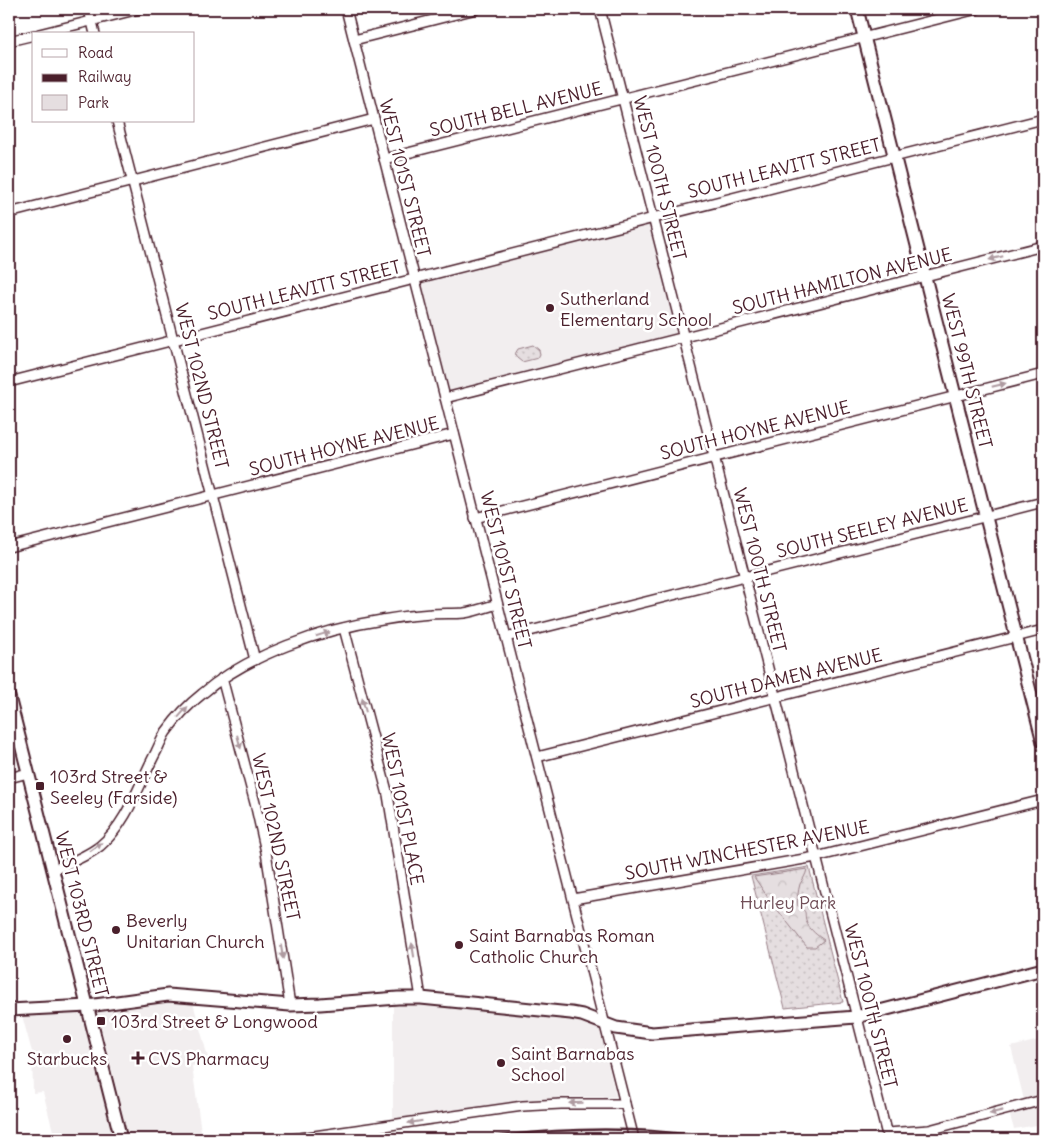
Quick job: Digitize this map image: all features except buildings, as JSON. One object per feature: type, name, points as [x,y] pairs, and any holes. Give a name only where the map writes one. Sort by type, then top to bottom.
[{"type":"street","points":[[89,9],[95,32]]},
{"type":"street","points":[[47,32],[139,9]]},
{"type":"street","name":"WEST 101ST STREET","points":[[346,9],[634,1139]]},
{"type":"street","points":[[354,40],[476,9]]},
{"type":"street","name":"WEST 100TH STREET","points":[[600,9],[887,1136]]},
{"type":"street","name":"WEST 99TH STREET","points":[[857,9],[1043,742]]},
{"type":"street","name":"SOUTH BELL AVENUE","points":[[384,159],[976,9]]},
{"type":"street","points":[[9,41],[32,35]]},
{"type":"street","points":[[9,212],[374,119]]},
{"type":"street","name":"SOUTH LEAVITT STREET","points":[[9,382],[1043,119]]},
{"type":"street","name":"WEST 102ND STREET","points":[[117,122],[255,660]]},
{"type":"street","name":"SOUTH HAMILTON AVENUE","points":[[445,398],[1043,246]]},
{"type":"street","name":"SOUTH HOYNE AVENUE","points":[[475,518],[1043,374]]},
{"type":"street","name":"SOUTH HOYNE AVENUE","points":[[9,547],[454,434]]},
{"type":"street","name":"SOUTH SEELEY AVENUE","points":[[506,637],[1043,502]]},
{"type":"street","points":[[53,870],[78,859],[99,846],[116,829],[129,807],[165,733],[184,710],[222,678],[255,660],[312,637],[344,628],[408,616],[468,612],[497,604]]},
{"type":"street","name":"WEST 101ST PLACE","points":[[344,628],[388,795],[421,998]]},
{"type":"street","name":"SOUTH DAMEN AVENUE","points":[[537,758],[1043,630]]},
{"type":"street","name":"WEST 102ND STREET","points":[[222,678],[266,852],[290,1005]]},
{"type":"street","name":"WEST 103RD STREET","points":[[9,697],[121,1139]]},
{"type":"street","points":[[9,778],[28,773]]},
{"type":"street","name":"SOUTH WINCHESTER AVENUE","points":[[573,899],[816,857],[1043,800]]},
{"type":"street","points":[[9,1010],[88,1006],[168,995],[290,1005],[421,998],[571,1013],[582,1015],[616,1028],[652,1033],[856,1017],[1043,969]]},
{"type":"street","points":[[887,1136],[929,1130],[1043,1100]]},
{"type":"street","points":[[293,1139],[523,1106],[625,1104]]},
{"type":"shaded area","name":"Sutherland Elementary School","points":[[651,223],[679,333],[448,392],[420,282]]},
{"type":"shaded area","points":[[167,1000],[193,1003],[209,1061],[192,1066],[202,1139],[129,1139],[97,1010]]},
{"type":"shaded area","name":"Saint Barnabas School","points":[[393,1004],[442,1005],[568,1018],[598,1027],[616,1097],[573,1097],[528,1101],[393,1119]]},
{"type":"shaded area","points":[[81,1008],[114,1139],[55,1139],[43,1092],[33,1093],[32,1052],[21,1012]]},
{"type":"shaded area","points":[[1043,1039],[1043,1095],[1024,1100],[1011,1047]]},
{"type":"shaded area","points":[[1043,1104],[1043,1124],[1014,1129],[1009,1113]]},
{"type":"green space","points":[[533,345],[539,350],[538,358],[522,362],[517,358],[515,354],[518,349]]},
{"type":"green space","name":"Hurley Park","points":[[809,867],[843,1002],[785,1008],[751,876]]},
{"type":"green space","points":[[807,869],[800,884],[798,906],[805,912],[810,928],[824,940],[815,947],[807,947],[754,877]]},
{"type":"railway","points":[[477,1139],[515,1134],[592,1130],[657,1131],[734,1139]]},
{"type":"railway","points":[[1011,1139],[1043,1134]]},
{"type":"place","name":"Sutherland Elementary School","points":[[550,308]]},
{"type":"place","name":"103rd Street & Seeley (Farside)","points":[[40,786]]},
{"type":"place","name":"Beverly Unitarian Church","points":[[116,930]]},
{"type":"place","name":"Saint Barnabas Roman Catholic Church","points":[[459,945]]},
{"type":"place","name":"103rd Street & Longwood","points":[[101,1021]]},
{"type":"place","name":"Starbucks","points":[[67,1039]]},
{"type":"place","name":"CVS Pharmacy","points":[[138,1058]]},
{"type":"place","name":"Saint Barnabas School","points":[[501,1063]]}]
